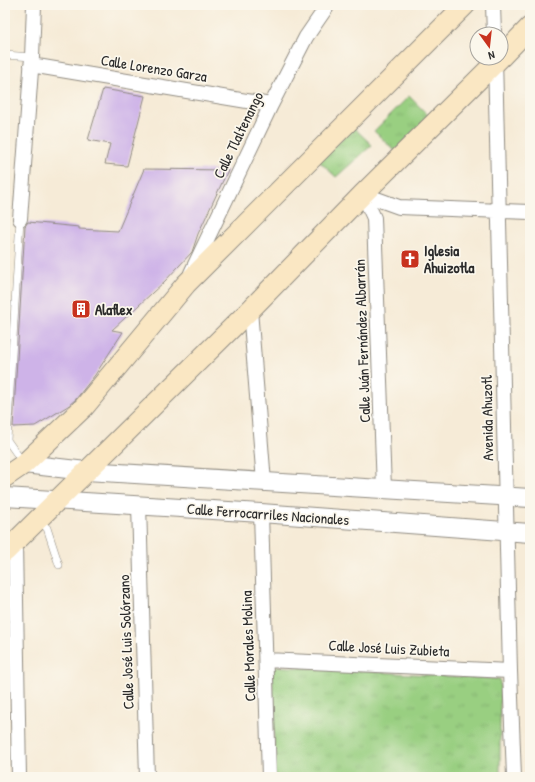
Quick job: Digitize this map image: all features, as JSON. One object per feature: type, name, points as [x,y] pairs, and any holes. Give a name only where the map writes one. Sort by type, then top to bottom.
[{"type":"main road","points":[[5,477],[24,464],[84,408],[186,284],[465,5]]},
{"type":"main road","points":[[509,48],[530,27]]},
{"type":"main road","points":[[10,547],[250,310],[491,66]]},
{"type":"street","points":[[20,219],[34,5]]},
{"type":"street","name":"Calle Tlaltenango","points":[[186,284],[271,105],[306,37],[328,5]]},
{"type":"street","points":[[493,5],[494,26]]},
{"type":"street","name":"Calle Lorenzo Garza","points":[[31,61],[271,105]]},
{"type":"street","name":"Avenida Ahuzotl","points":[[498,66],[499,210],[514,777]]},
{"type":"street","points":[[363,194],[399,206],[530,212]]},
{"type":"street","name":"Calle Juán Fernández Albarrán","points":[[363,194],[374,218],[384,489]]},
{"type":"street","points":[[250,310],[264,482]]},
{"type":"street","name":"Calle Ferrocarriles Nacionales","points":[[24,464],[86,471],[530,498]]},
{"type":"street","name":"Calle Ferrocarriles Nacionales","points":[[5,497],[261,513],[530,533]]},
{"type":"street","name":"Calle José Luis Solórzano","points":[[139,505],[147,777]]},
{"type":"street","name":"Calle Morales Molina","points":[[261,513],[269,777]]},
{"type":"street","points":[[10,547],[19,777]]},
{"type":"street","name":"Calle José Luis Zubieta","points":[[266,660],[510,671]]},
{"type":"lane","points":[[5,55],[31,61]]},
{"type":"lane","points":[[20,219],[7,440],[24,464]]},
{"type":"lane","points":[[38,519],[47,528],[59,565]]},
{"type":"green space","points":[[409,96],[429,116],[395,151],[374,131]]},
{"type":"green space","points":[[354,128],[372,145],[336,177],[318,160]]},
{"type":"green space","points":[[272,666],[500,679],[500,777],[275,777]]},
{"type":"building","points":[[103,89],[145,96],[127,166],[105,164],[110,144],[88,140]]},
{"type":"building","points":[[144,169],[228,170],[198,234],[192,252],[165,281],[112,330],[123,332],[95,375],[76,399],[68,406],[35,426],[13,427],[25,226],[28,222],[79,227],[79,229],[118,231]]},
{"type":"place","name":"Iglesia Ahuizotla","points":[[410,259]]},
{"type":"place","name":"Alaflex","points":[[81,309]]}]
